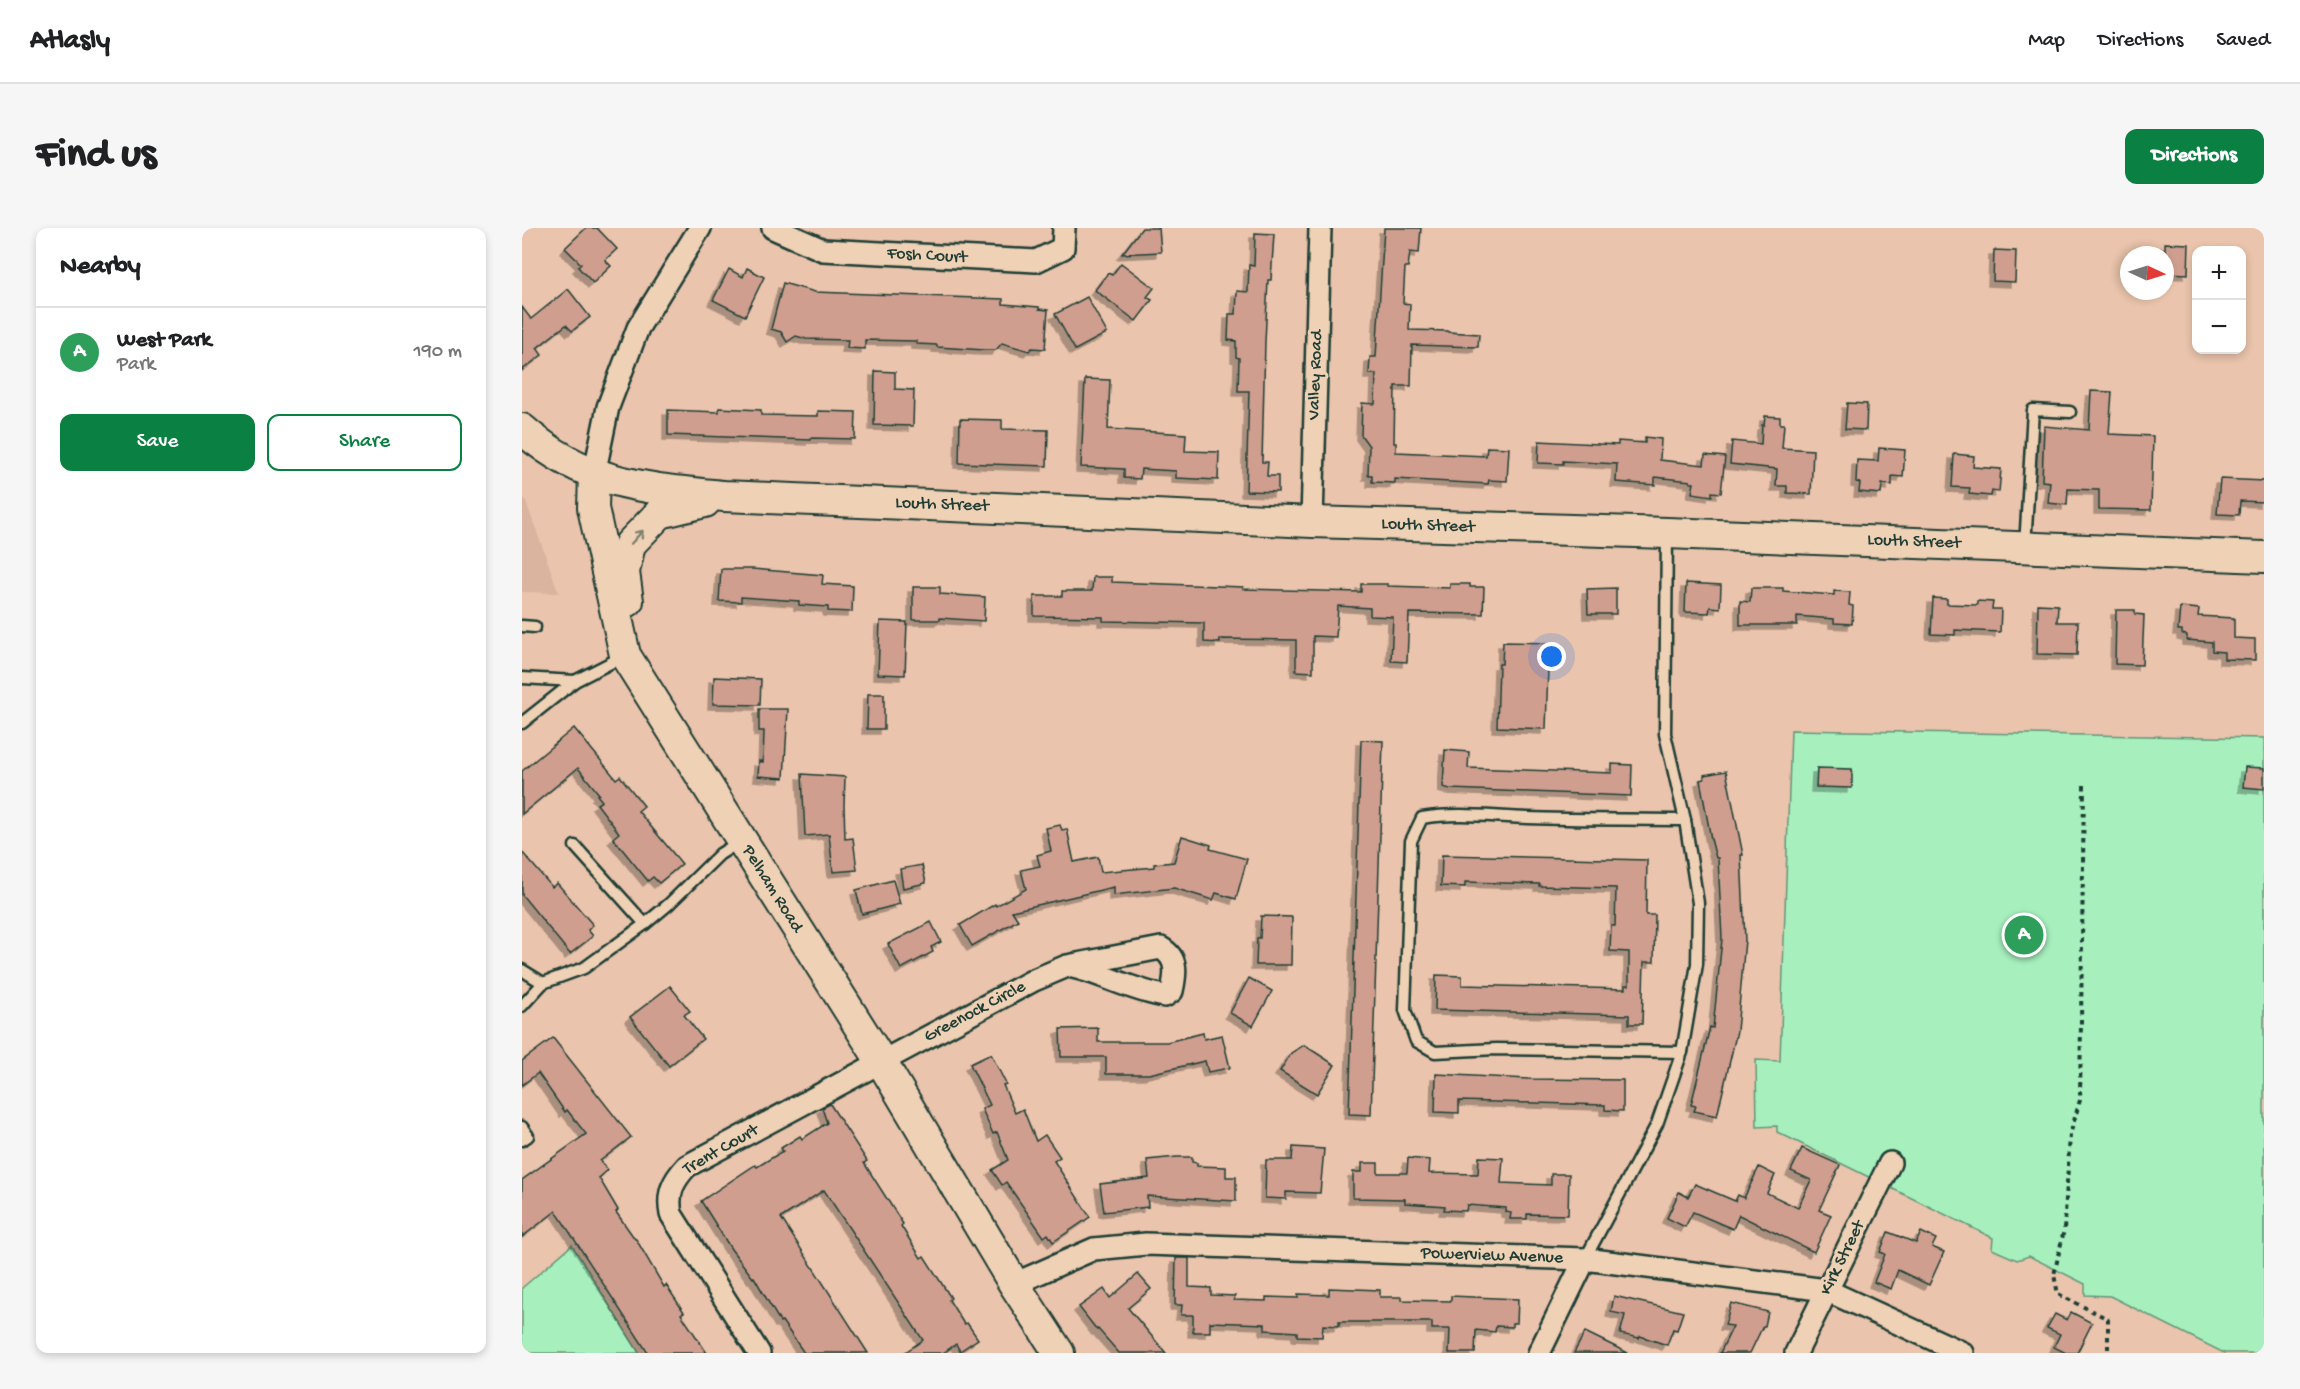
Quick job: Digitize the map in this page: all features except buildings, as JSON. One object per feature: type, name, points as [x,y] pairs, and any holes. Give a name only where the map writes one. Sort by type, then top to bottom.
[{"type":"main road","points":[[522,429],[542,447],[594,475]]},
{"type":"main road","name":"Louth Street","points":[[594,475],[641,488],[724,496],[1312,522],[2264,556]]},
{"type":"main road","name":"Pelham Road","points":[[594,475],[593,508],[625,655],[881,1061],[1014,1284],[1059,1353]]},
{"type":"main road","points":[[625,655],[629,614],[624,572],[630,544],[660,513],[724,496]]},
{"type":"street","points":[[594,475],[608,406],[638,328],[700,228]]},
{"type":"street","name":"Fosh Court","points":[[773,228],[823,250],[1036,261],[1063,248],[1064,228]]},
{"type":"street","name":"Valley Road","points":[[1312,522],[1320,228]]},
{"type":"street","name":"Greenock Circle","points":[[881,1061],[1034,980],[1069,966]]},
{"type":"street","name":"Trent Court","points":[[759,1353],[677,1225],[670,1207],[670,1188],[687,1166],[881,1061]]},
{"type":"street","name":"Kirk Street","points":[[1796,1353],[1890,1163]]},
{"type":"street","name":"Powerview Avenue","points":[[1014,1284],[1094,1249],[1146,1244],[1585,1259],[1826,1290],[1963,1353]]},
{"type":"street","points":[[1539,1353],[1585,1259]]},
{"type":"lane","points":[[2025,547],[2033,410],[2070,412]]},
{"type":"lane","points":[[1585,1259],[1657,1124],[1682,1052],[1697,964],[1698,903],[1685,820],[1665,734],[1666,533]]},
{"type":"lane","points":[[522,626],[535,627]]},
{"type":"lane","points":[[522,723],[575,681],[625,655]]},
{"type":"lane","points":[[522,678],[575,681]]},
{"type":"lane","points":[[1682,1052],[1531,1049],[1435,1052],[1416,1041],[1405,1010],[1411,841],[1422,818],[1467,814],[1528,818],[1685,820]]},
{"type":"lane","points":[[522,1006],[543,983],[584,968],[645,924],[720,854],[741,841]]},
{"type":"lane","points":[[575,846],[645,924]]},
{"type":"lane","points":[[522,970],[543,983]]},
{"type":"lane","points":[[522,1127],[528,1136],[522,1140]]},
{"type":"path","points":[[2084,785],[2080,1100],[2070,1136],[2064,1230],[2054,1275],[2058,1294],[2108,1319],[2108,1349]]},
{"type":"shaded area","points":[[522,499],[525,499],[559,593],[522,592]]},
{"type":"green space","points":[[1791,730],[2264,738],[2264,1353],[2224,1353],[2110,1296],[2085,1295],[2085,1284],[2029,1256],[2017,1260],[1992,1249],[1993,1238],[1777,1132],[1777,1126],[1757,1127],[1756,1060],[1780,1061]]},
{"type":"green space","points":[[572,1245],[639,1353],[522,1353],[522,1288]]},
{"type":"place","name":"West Park","points":[[2024,935]]}]
